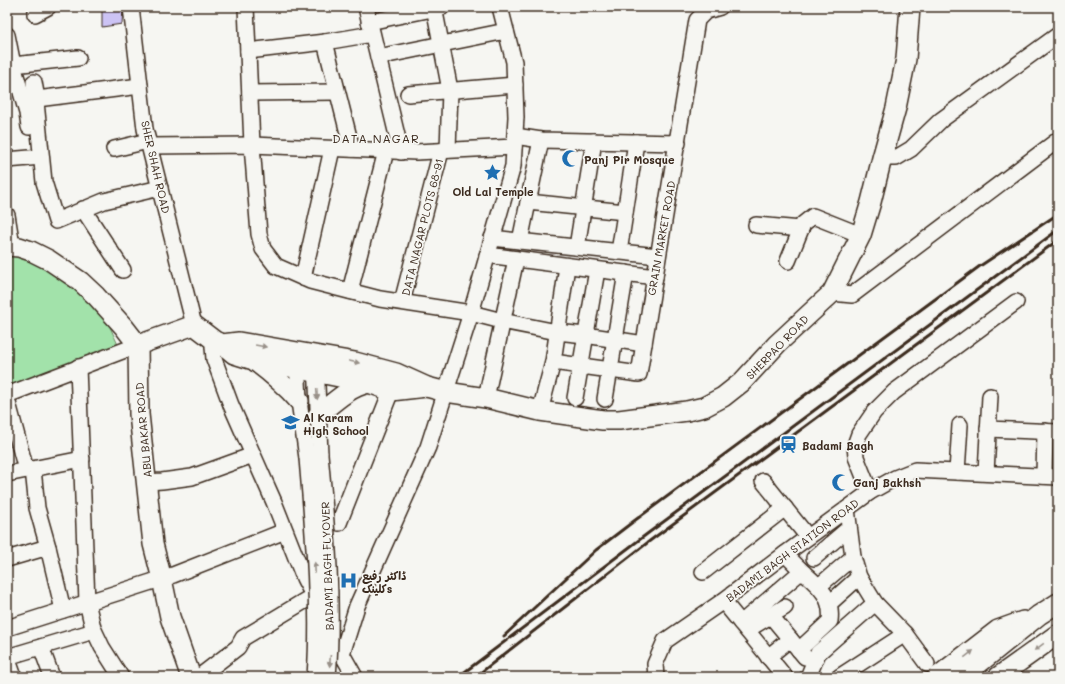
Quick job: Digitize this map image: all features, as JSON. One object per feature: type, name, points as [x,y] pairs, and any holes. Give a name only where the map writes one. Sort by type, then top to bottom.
[{"type":"main road","name":"SHERPAO ROAD","points":[[316,364],[355,362],[396,373],[427,387],[446,392],[486,398],[540,411],[603,420],[619,420],[687,411],[704,407],[722,397],[742,382],[777,344],[832,293],[861,235],[896,108],[906,59],[910,7]]},
{"type":"main road","points":[[9,246],[31,251],[49,260],[80,281],[96,296],[138,345],[194,325],[234,354],[250,359],[297,360]]},
{"type":"main road","points":[[219,342],[239,342],[297,360],[316,364]]},
{"type":"main road","name":"ABU BAKAR ROAD","points":[[138,345],[139,414],[153,544],[170,617],[191,677]]},
{"type":"main road","points":[[250,359],[274,375],[299,401]]},
{"type":"main road","name":"SHERPAO ROAD","points":[[316,364],[391,391],[427,387]]},
{"type":"main road","points":[[318,415],[358,386],[369,384]]},
{"type":"main road","points":[[962,677],[1040,615],[1058,603]]},
{"type":"main road","points":[[932,671],[998,630],[1040,615]]},
{"type":"main road","points":[[998,677],[1016,669],[1058,634]]},
{"type":"street","points":[[34,14],[48,7]]},
{"type":"street","name":"SHER SHAH ROAD","points":[[131,7],[146,129],[194,325]]},
{"type":"street","points":[[246,7],[252,145],[259,234],[263,249],[276,266],[310,282],[380,299],[471,313],[557,332],[644,344]]},
{"type":"street","points":[[366,7],[401,152]]},
{"type":"street","points":[[342,654],[357,606],[428,447],[471,313],[513,166],[516,117],[514,62],[500,7]]},
{"type":"street","name":"GRAIN MARKET ROAD","points":[[553,362],[639,374],[697,20],[706,11],[720,7]]},
{"type":"street","points":[[248,51],[325,42],[437,8]]},
{"type":"street","name":"DATA NAGAR PLOTS 68-91","points":[[402,302],[445,151],[450,90],[441,45],[437,8]]},
{"type":"street","points":[[378,57],[506,31]]},
{"type":"street","points":[[7,35],[13,66],[27,113],[29,127],[38,126]]},
{"type":"street","points":[[882,158],[896,158],[911,149],[941,120],[1058,35]]},
{"type":"street","points":[[325,42],[336,92],[352,150]]},
{"type":"street","points":[[13,66],[78,58]]},
{"type":"street","points":[[140,86],[36,99],[34,82],[44,182],[56,221],[104,200],[160,188]]},
{"type":"street","points":[[408,94],[515,85]]},
{"type":"street","points":[[250,93],[336,92]]},
{"type":"street","points":[[114,149],[149,143],[252,145],[401,152],[445,151],[514,141],[541,140],[678,143]]},
{"type":"street","points":[[520,241],[541,140]]},
{"type":"street","points":[[832,293],[852,295],[1058,140]]},
{"type":"street","points":[[577,247],[594,141]]},
{"type":"street","points":[[619,252],[636,142]]},
{"type":"street","points":[[303,278],[332,149]]},
{"type":"street","points":[[350,292],[386,151]]},
{"type":"street","points":[[7,160],[41,157]]},
{"type":"street","points":[[528,202],[625,212]]},
{"type":"street","points":[[83,209],[123,270]]},
{"type":"street","points":[[7,215],[9,246]]},
{"type":"street","points":[[788,261],[803,224],[813,216],[861,235]]},
{"type":"street","points":[[756,225],[801,229]]},
{"type":"street","points":[[492,238],[658,256]]},
{"type":"street","points":[[487,255],[655,277]]},
{"type":"street","points":[[486,398],[516,259]]},
{"type":"street","points":[[540,411],[553,362],[567,266]]},
{"type":"street","points":[[575,398],[597,270]]},
{"type":"street","points":[[605,399],[626,273]]},
{"type":"street","points":[[870,492],[856,457],[855,445],[859,434],[874,412],[894,392],[1016,302]]},
{"type":"street","points":[[219,342],[213,347],[214,358],[230,405],[253,455],[304,578],[355,677]]},
{"type":"street","points":[[7,395],[138,345]]},
{"type":"street","points":[[297,360],[299,401],[314,456]]},
{"type":"street","points":[[314,456],[318,415],[316,364]]},
{"type":"street","points":[[78,367],[87,602],[94,631],[121,677]]},
{"type":"street","points":[[339,522],[391,391]]},
{"type":"street","points":[[986,473],[990,396]]},
{"type":"street","points":[[7,399],[29,469],[37,508],[63,610]]},
{"type":"street","points":[[957,472],[960,425]]},
{"type":"street","points":[[988,429],[1051,431],[1051,477]]},
{"type":"street","points":[[147,482],[192,477],[253,455]]},
{"type":"street","name":"BADAMI BAGH FLYOVER","points":[[314,456],[314,551],[317,622],[315,677]]},
{"type":"street","name":"BADAMI BAGH FLYOVER","points":[[314,456],[328,533],[330,599],[330,656],[328,677]]},
{"type":"street","points":[[7,474],[82,459]]},
{"type":"street","name":"BADAMI BAGH STATION ROAD","points":[[656,677],[655,664],[665,641],[723,601],[870,492],[895,478],[915,470],[1051,477]]},
{"type":"street","points":[[763,481],[808,537]]},
{"type":"street","points":[[702,572],[785,508]]},
{"type":"street","points":[[847,509],[853,557],[859,577],[875,603],[904,634],[932,671]]},
{"type":"street","points":[[814,558],[849,528]]},
{"type":"street","points":[[7,628],[162,579],[285,531]]},
{"type":"street","points":[[7,559],[48,547]]},
{"type":"street","points":[[768,657],[794,644],[830,621],[830,603],[818,586],[785,554]]},
{"type":"street","points":[[818,586],[853,557]]},
{"type":"street","points":[[744,627],[797,575],[804,573]]},
{"type":"street","points":[[830,603],[859,577]]},
{"type":"street","points":[[199,677],[238,647],[243,638],[306,600]]},
{"type":"street","points":[[723,601],[768,657],[788,676]]},
{"type":"street","points":[[808,677],[818,653],[875,603]]},
{"type":"street","points":[[744,627],[771,616],[785,607]]},
{"type":"street","points":[[771,616],[804,656],[815,662]]},
{"type":"street","points":[[14,677],[7,657],[94,631]]},
{"type":"street","points":[[839,677],[858,672],[904,634]]},
{"type":"street","points":[[41,647],[52,677]]},
{"type":"green space","points":[[7,254],[35,262],[85,292],[110,327],[119,347],[7,393]]},
{"type":"building","points":[[123,7],[122,24],[102,27],[102,8]]},
{"type":"railway","points":[[504,636],[596,550],[634,521],[980,266],[1058,214]]},
{"type":"railway","points":[[458,677],[647,534],[1058,230]]},
{"type":"railway","points":[[475,677],[651,540],[1058,240]]},
{"type":"place","name":"Panj Pir Mosque","points":[[571,159]]},
{"type":"place","name":"Old Lal Temple","points":[[493,173]]},
{"type":"place","name":"Al Karam High School","points":[[290,423]]},
{"type":"place","name":"Badami Bagh","points":[[789,445]]},
{"type":"place","name":"Ganj Bakhsh","points":[[840,482]]},
{"type":"place","name":"ڈاکٹر رفیع کلینکs","points":[[349,581]]},
{"type":"district","name":"DATA NAGAR","points":[[376,138]]}]
